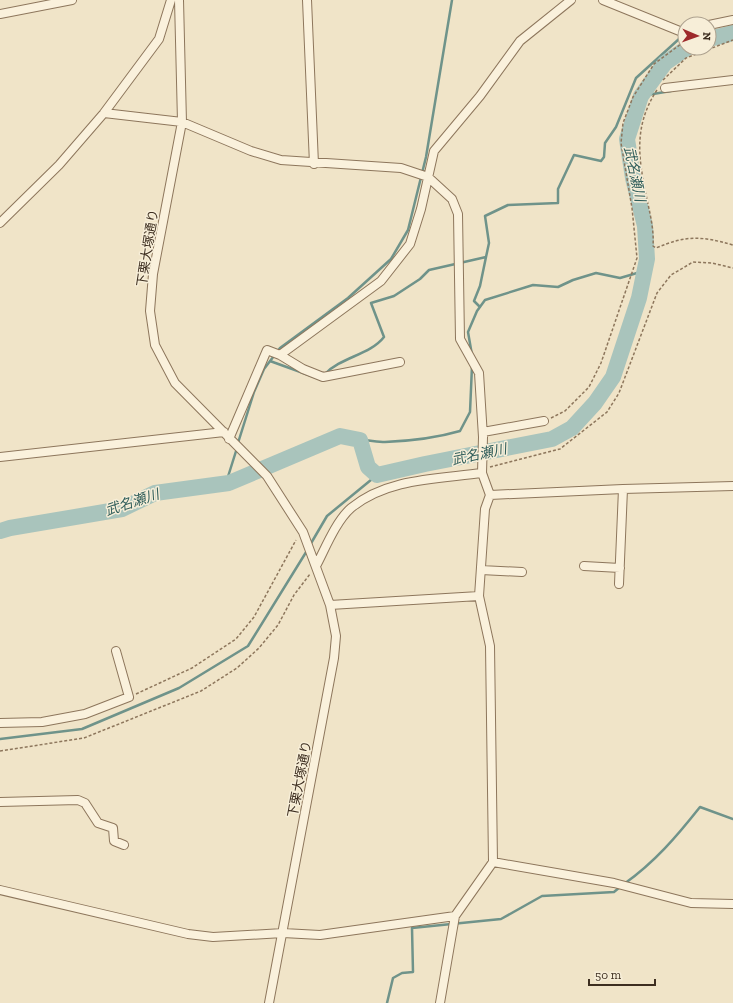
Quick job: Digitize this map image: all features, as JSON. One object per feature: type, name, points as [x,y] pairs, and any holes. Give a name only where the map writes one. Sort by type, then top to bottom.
[{"type":"street","points":[[0,14],[72,0]]},
{"type":"street","points":[[2,217],[59,165],[104,113],[159,39],[171,0]]},
{"type":"street","name":"下栗大塚通り","points":[[179,0],[182,122],[153,274],[150,311],[155,345],[175,383],[267,476],[302,531],[330,605],[336,636],[334,658],[269,1003]]},
{"type":"street","points":[[307,0],[314,164]]},
{"type":"street","points":[[280,355],[381,281],[410,244],[421,209],[434,151],[480,96],[520,41],[571,0]]},
{"type":"street","points":[[603,0],[677,30]]},
{"type":"street","points":[[717,23],[733,20]]},
{"type":"street","points":[[661,87],[733,80]]},
{"type":"street","points":[[104,113],[182,122],[251,151],[281,160],[314,164],[401,168],[428,177],[452,199],[458,214],[460,339],[479,373],[483,435],[483,469],[490,495],[485,509],[479,596],[490,646],[493,862],[455,916],[440,1003]]},
{"type":"street","points":[[0,456],[227,435],[267,350],[323,377],[400,362]]},
{"type":"street","points":[[483,435],[544,421]]},
{"type":"street","points":[[315,564],[333,533],[350,509],[374,493],[397,484],[483,469]]},
{"type":"street","points":[[490,495],[733,486]]},
{"type":"street","points":[[619,584],[624,489]]},
{"type":"street","points":[[584,566],[620,568]]},
{"type":"street","points":[[481,570],[522,572]]},
{"type":"street","points":[[330,605],[479,596]]},
{"type":"street","points":[[0,723],[42,722],[85,714],[129,697],[116,651]]},
{"type":"street","points":[[0,802],[78,800],[85,804],[98,823],[113,828],[114,841],[124,845]]},
{"type":"street","points":[[493,862],[614,883],[691,903],[733,904]]},
{"type":"street","points":[[0,890],[188,934],[213,937],[283,933],[320,935],[455,916]]},
{"type":"path","points":[[733,40],[686,58],[666,77],[661,87],[648,103],[639,142],[640,167],[654,235],[653,246],[656,248],[677,239],[690,238],[711,238],[733,245]]},
{"type":"path","points":[[544,421],[565,411],[589,387],[601,363],[637,258],[632,208],[621,143],[623,123],[633,97],[654,64],[677,47]]},
{"type":"path","points":[[483,469],[560,449],[607,412],[618,393],[657,293],[671,275],[694,262],[712,263],[733,268]]},
{"type":"path","points":[[129,697],[192,668],[236,639],[254,617],[302,531]]},
{"type":"path","points":[[0,751],[84,738],[201,691],[237,668],[259,648],[278,625],[294,595],[315,564]]},
{"type":"waterway","points":[[238,443],[254,392],[264,369],[280,348],[348,298],[391,259],[408,230],[426,157],[452,0]]},
{"type":"waterway","name":"武名瀬川","points":[[717,37],[733,33]]},
{"type":"waterway","points":[[325,374],[339,364],[371,348],[384,337],[371,303],[394,296],[420,279],[429,270],[486,257],[489,243],[485,216],[508,205],[558,203],[558,189],[574,155],[601,161],[604,157],[605,143],[616,127],[636,78],[677,41]]},
{"type":"waterway","name":"武名瀬川","points":[[0,531],[122,509],[155,493],[229,483],[340,436],[360,440],[368,467],[377,475],[552,439],[572,428],[595,403],[613,377],[639,298],[647,259],[645,226],[633,178],[627,139],[641,96],[665,63],[677,55]]},
{"type":"waterway","points":[[641,96],[671,91]]},
{"type":"waterway","points":[[480,307],[474,301],[480,286],[486,257]]},
{"type":"waterway","points":[[472,355],[468,332],[477,311],[485,300],[533,285],[558,287],[573,280],[596,273],[620,278],[644,271]]},
{"type":"waterway","points":[[270,361],[317,378]]},
{"type":"waterway","points":[[360,440],[385,442],[404,441],[460,431],[470,412],[472,366]]},
{"type":"waterway","points":[[226,483],[237,448]]},
{"type":"waterway","points":[[310,545],[327,516],[377,475]]},
{"type":"waterway","points":[[0,739],[82,729],[179,688],[248,646],[308,549]]},
{"type":"waterway","points":[[624,884],[646,867],[665,848],[700,807],[733,819]]},
{"type":"waterway","points":[[387,1003],[393,978],[402,973],[413,972],[412,928],[501,919],[542,896],[614,892],[620,887]]}]
